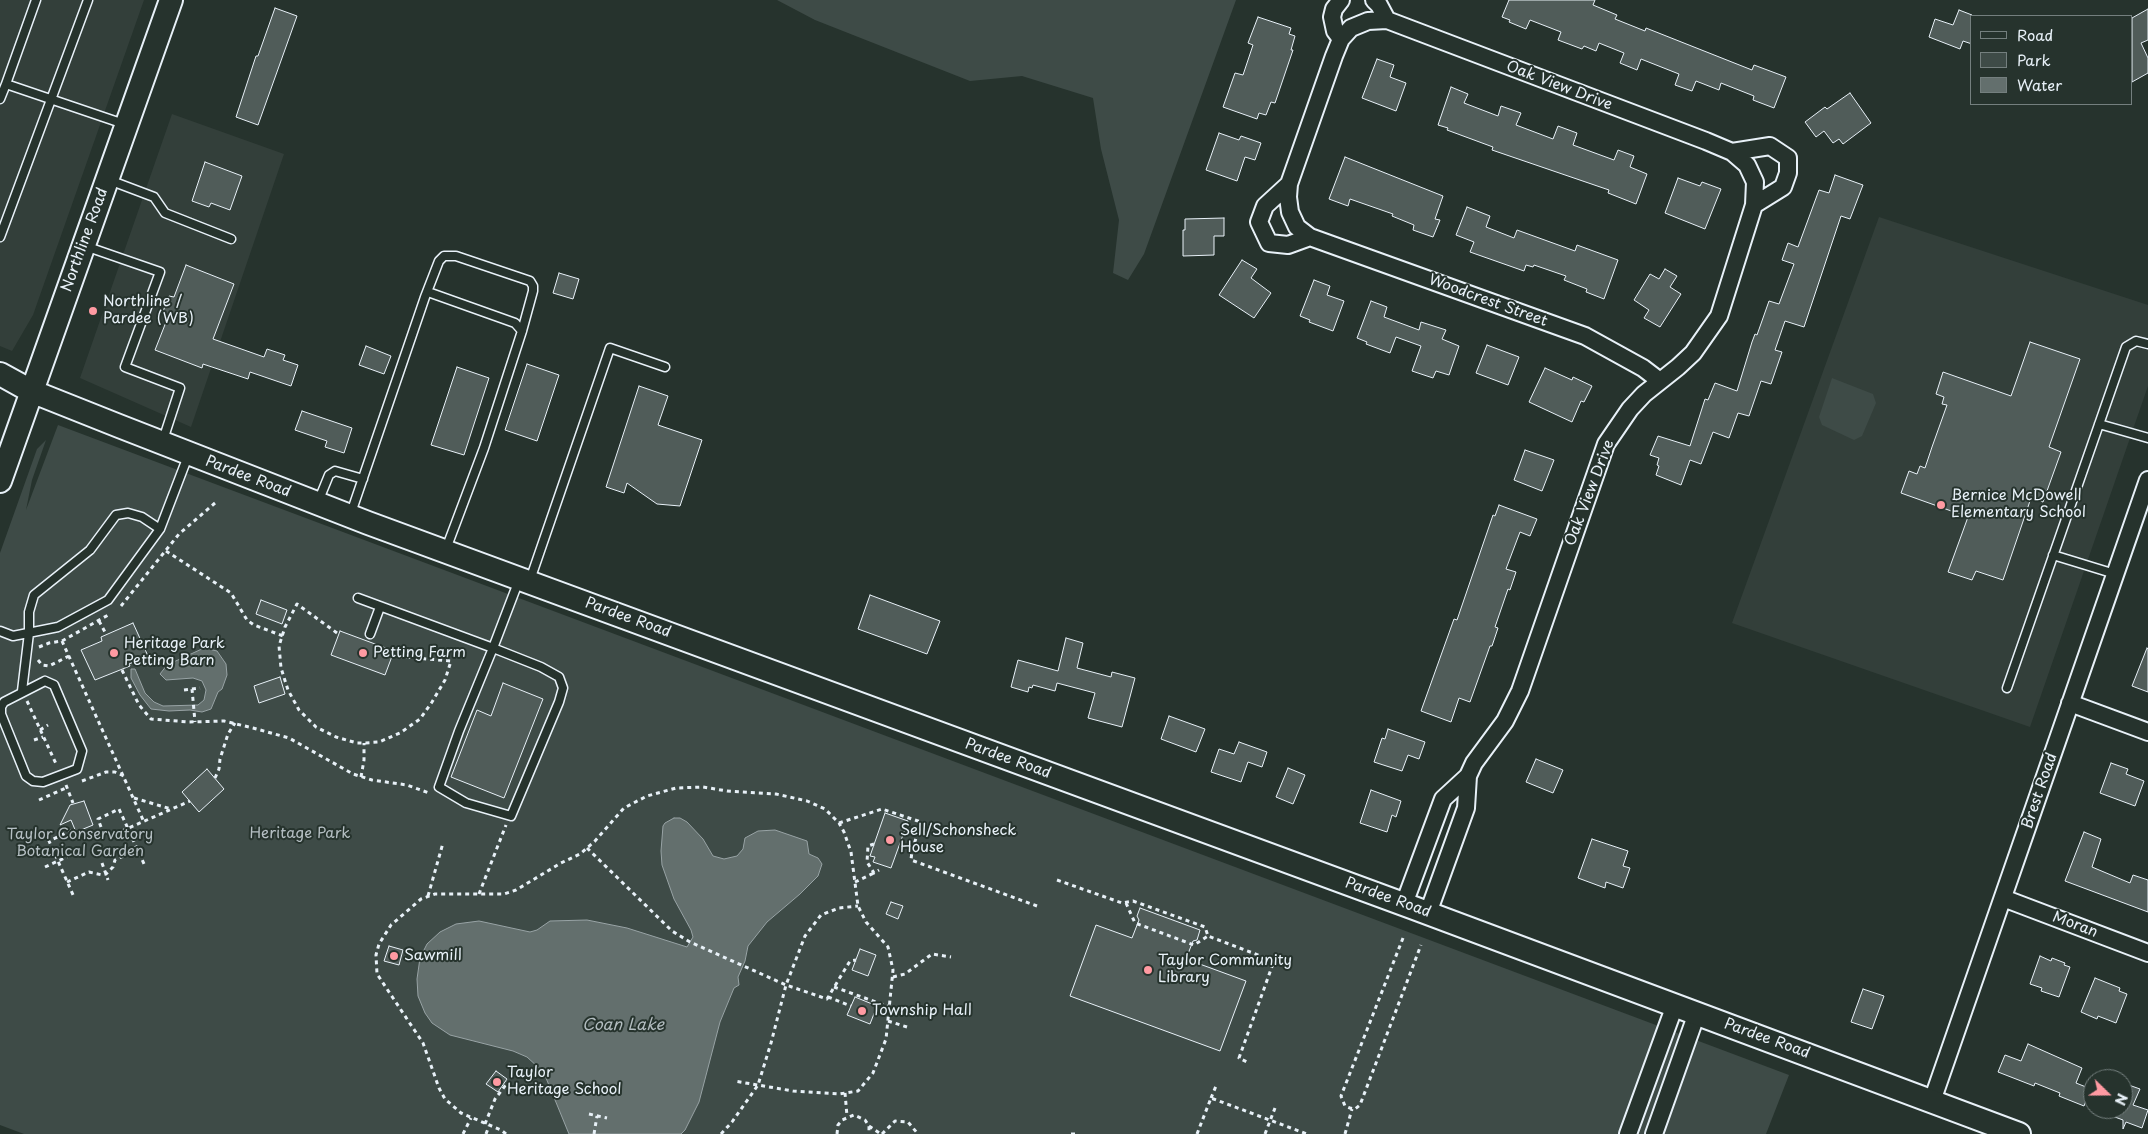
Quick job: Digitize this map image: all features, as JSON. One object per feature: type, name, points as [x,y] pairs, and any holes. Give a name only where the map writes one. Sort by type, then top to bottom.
[{"type":"main road","name":"Northline Road","points":[[0,481],[171,0]]},
{"type":"main road","name":"Pardee Road","points":[[0,374],[31,390],[317,504],[1404,904],[2019,1134]]},
{"type":"street","points":[[1341,0],[1334,9],[1332,16],[1336,31],[1341,39]]},
{"type":"street","points":[[1374,0],[1387,20]]},
{"type":"street","name":"Oak View Drive","points":[[1341,39],[1351,28],[1360,24],[1368,21],[1387,20],[1732,152],[1747,165],[1755,182],[1754,204],[1718,316],[1693,353],[1630,409],[1606,444],[1520,691],[1505,721],[1474,763],[1468,776],[1466,808],[1428,913]]},
{"type":"street","name":"Woodcrest Street","points":[[1341,39],[1289,184],[1290,212],[1297,227],[1310,237],[1585,336],[1643,368],[1660,381]]},
{"type":"street","name":"Oak View Drive","points":[[1732,152],[1770,146],[1788,158],[1788,173],[1783,187],[1754,204]]},
{"type":"street","name":"Woodcrest Street","points":[[1289,184],[1265,206],[1259,222],[1269,242],[1288,245],[1310,237]]},
{"type":"street","name":"Brest Road","points":[[1932,1101],[2115,574],[2143,510],[2148,480]]},
{"type":"street","points":[[2070,703],[2148,732]]},
{"type":"street","name":"Oak View Drive","points":[[1404,904],[1443,800],[1468,776]]},
{"type":"street","name":"Moran","points":[[2003,898],[2148,953]]},
{"type":"street","points":[[1628,1134],[1675,1005]]},
{"type":"street","points":[[1654,1134],[1697,1013]]},
{"type":"lane","points":[[0,99],[36,0]]},
{"type":"lane","points":[[0,237],[88,0]]},
{"type":"lane","points":[[6,84],[126,124]]},
{"type":"lane","points":[[107,179],[154,196],[165,212],[232,239]]},
{"type":"lane","points":[[83,245],[160,272],[126,367],[180,388],[162,443]]},
{"type":"lane","points":[[350,516],[439,261],[444,256],[450,254],[530,281],[533,291],[522,331],[484,448],[445,551]]},
{"type":"lane","points":[[428,292],[515,323],[522,331]]},
{"type":"lane","points":[[2007,688],[2126,347],[2136,341],[2148,344]]},
{"type":"lane","points":[[358,598],[493,648],[541,667],[558,677],[563,688],[559,702],[511,816],[466,803],[439,787],[459,731],[493,648],[525,580],[610,348],[665,367]]},
{"type":"lane","points":[[2099,424],[2148,438]]},
{"type":"lane","points":[[0,631],[14,636],[58,627],[108,600],[160,529],[189,454]]},
{"type":"lane","points":[[317,504],[329,475],[335,471],[363,479]]},
{"type":"lane","points":[[22,691],[29,633],[29,612],[34,595],[90,550],[116,515],[128,513],[142,517],[160,529]]},
{"type":"lane","points":[[2053,555],[2115,574]]},
{"type":"lane","points":[[370,634],[380,607]]},
{"type":"lane","points":[[45,681],[54,685],[82,751],[77,769],[43,782],[34,781],[26,776],[1,714],[1,707],[4,702],[22,691],[45,681]]},
{"type":"path","points":[[166,551],[232,593],[247,620],[254,625],[283,636]]},
{"type":"path","points":[[337,634],[296,604],[279,646],[281,668],[288,690],[298,710],[316,727],[336,737],[364,743],[379,742],[400,733],[420,719],[445,680],[451,661],[392,656]]},
{"type":"path","points":[[100,621],[106,634]]},
{"type":"path","points":[[62,641],[144,822]]},
{"type":"path","points":[[122,670],[139,705],[150,718],[195,722],[224,721],[289,738],[361,776],[372,780],[407,785],[429,793]]},
{"type":"path","points":[[184,690],[200,688]]},
{"type":"path","points":[[192,689],[195,722]]},
{"type":"path","points":[[22,691],[74,803]]},
{"type":"path","points":[[215,778],[228,734],[236,724]]},
{"type":"path","points":[[40,730],[48,726]]},
{"type":"path","points":[[34,740],[43,737]]},
{"type":"path","points":[[361,776],[364,760],[364,743]]},
{"type":"path","points":[[39,800],[106,772],[115,772],[124,776]]},
{"type":"path","points":[[506,1134],[461,1113],[445,1099],[439,1088],[423,1043],[377,974],[376,955],[384,934],[407,910],[421,899],[427,897],[441,894],[504,894],[516,890],[580,854],[624,808],[647,796],[676,788],[703,787],[727,791],[776,794],[799,799],[825,809],[839,822],[852,852],[858,906],[866,922],[888,947],[893,970],[886,1039],[873,1073],[858,1091],[845,1093],[793,1091],[734,1081]]},
{"type":"path","points":[[134,798],[172,810]]},
{"type":"path","points":[[115,834],[190,801]]},
{"type":"path","points":[[101,827],[98,818],[119,809],[145,866]]},
{"type":"path","points":[[839,822],[882,809],[921,822],[911,860],[1037,906]]},
{"type":"path","points":[[479,894],[500,837],[511,816]]},
{"type":"path","points":[[74,840],[70,831],[49,841],[74,897]]},
{"type":"path","points":[[427,897],[444,843]]},
{"type":"path","points":[[874,844],[868,846],[867,862],[874,873]]},
{"type":"path","points":[[587,848],[672,931],[690,942],[786,985],[851,1006]]},
{"type":"path","points":[[67,882],[89,872],[106,874],[113,867],[115,860],[138,850]]},
{"type":"path","points":[[45,867],[71,855]]},
{"type":"path","points":[[102,864],[108,880]]},
{"type":"path","points":[[855,882],[879,870]]},
{"type":"path","points":[[1057,880],[1122,903],[1133,901],[1205,927],[1208,936]]},
{"type":"path","points":[[1126,903],[1135,923],[1194,945],[1208,936]]},
{"type":"path","points":[[721,1134],[732,1122],[758,1085],[786,985],[805,936],[821,915],[839,908],[858,906]]},
{"type":"path","points":[[1208,936],[1274,961],[1239,1058],[1248,1063]]},
{"type":"path","points":[[1403,938],[1341,1096],[1345,1106],[1352,1108],[1360,1105],[1421,945]]},
{"type":"path","points":[[893,977],[905,974],[932,954],[951,956]]},
{"type":"path","points":[[828,998],[850,960],[856,960]]},
{"type":"path","points":[[834,987],[890,1007]]},
{"type":"path","points":[[888,1021],[907,1027]]},
{"type":"path","points":[[486,1134],[495,1099],[508,1082]]},
{"type":"path","points":[[1197,1134],[1216,1086]]},
{"type":"path","points":[[845,1093],[847,1116]]},
{"type":"path","points":[[1211,1098],[1307,1134]]},
{"type":"path","points":[[1265,1134],[1275,1108]]},
{"type":"path","points":[[1345,1134],[1352,1108]]},
{"type":"path","points":[[589,1114],[607,1118]]},
{"type":"path","points":[[594,1134],[597,1116]]},
{"type":"path","points":[[837,1134],[838,1125],[847,1116],[860,1116],[868,1126],[882,1134],[895,1121],[908,1122],[918,1134]]},
{"type":"path","points":[[464,1134],[471,1118]]},
{"type":"path","points":[[868,1126],[869,1134]]},
{"type":"shaded area","points":[[0,0],[144,0],[33,315],[12,351],[0,346]]},
{"type":"shaded area","points":[[172,114],[284,154],[191,427],[80,378]]},
{"type":"shaded area","name":"Bernice McDowell Elementary School","points":[[1879,217],[2148,305],[2148,386],[2030,727],[1732,623]]},
{"type":"green space","points":[[777,0],[1236,0],[1144,254],[1128,280],[1113,273],[1119,220],[1101,149],[1093,98],[1022,76],[970,81],[815,20]]},
{"type":"green space","points":[[1832,378],[1873,394],[1876,403],[1862,436],[1854,440],[1822,425],[1819,417]]},
{"type":"green space","name":"Heritage Park","points":[[58,425],[1789,1075],[1766,1134],[24,1134],[0,1125],[0,553],[37,449],[46,440],[32,480],[26,510]]},
{"type":"water","points":[[204,648],[217,651],[226,664],[227,675],[211,709],[202,712],[151,709],[140,695],[131,678],[131,669],[135,669],[145,693],[154,702],[163,706],[198,705],[204,700],[206,690],[202,681],[193,678],[166,680],[160,674],[167,665]]},
{"type":"water","name":"Coan Lake","points":[[674,818],[680,818],[687,822],[703,839],[713,856],[724,859],[737,856],[743,849],[745,838],[758,831],[775,830],[807,841],[809,854],[818,858],[822,864],[818,876],[767,922],[748,946],[745,961],[738,977],[739,985],[734,988],[720,1022],[699,1102],[685,1130],[681,1134],[569,1134],[546,1078],[539,1068],[527,1057],[513,1051],[450,1035],[432,1023],[425,1013],[418,996],[417,979],[420,958],[427,944],[440,932],[456,924],[479,921],[530,932],[537,930],[550,921],[587,920],[627,928],[687,947],[693,937],[691,930],[674,899],[662,865],[663,826]]},
{"type":"building","points":[[1509,0],[1595,0],[1593,5],[1617,15],[1615,19],[1645,31],[1646,28],[1752,70],[1754,65],[1786,77],[1774,108],[1753,100],[1754,96],[1721,83],[1719,90],[1696,81],[1692,91],[1675,85],[1679,74],[1641,59],[1637,70],[1620,63],[1624,53],[1599,43],[1596,51],[1584,46],[1582,49],[1558,40],[1561,32],[1530,20],[1526,29],[1509,22],[1510,20],[1502,17]]},
{"type":"building","points":[[275,8],[297,16],[258,125],[236,117],[256,56],[258,56]]},
{"type":"building","points":[[2148,9],[2148,40],[2141,43],[2148,58],[2148,73],[2133,81],[2133,17]]},
{"type":"building","points":[[1959,10],[1972,15],[1970,15],[1970,43],[1963,41],[1960,49],[1929,37],[1935,19],[1953,25]]},
{"type":"building","points":[[1258,17],[1291,28],[1289,34],[1295,36],[1291,50],[1293,50],[1275,103],[1271,102],[1266,115],[1259,113],[1257,119],[1223,107],[1235,73],[1243,75],[1253,45],[1248,43]]},
{"type":"building","points":[[1377,59],[1394,65],[1390,77],[1406,83],[1396,111],[1362,98]]},
{"type":"building","points":[[1451,87],[1468,94],[1464,103],[1498,116],[1501,106],[1521,113],[1516,125],[1553,139],[1558,126],[1577,133],[1573,145],[1614,160],[1618,150],[1634,156],[1630,167],[1647,174],[1636,204],[1608,193],[1609,190],[1492,150],[1493,147],[1438,125]]},
{"type":"building","points":[[1850,93],[1871,123],[1843,144],[1839,139],[1833,143],[1824,131],[1816,137],[1805,122],[1825,107],[1827,109]]},
{"type":"building","points":[[1219,133],[1239,140],[1241,136],[1261,143],[1255,160],[1245,157],[1237,181],[1206,170]]},
{"type":"building","points":[[1345,157],[1443,196],[1435,219],[1440,220],[1433,237],[1413,230],[1414,225],[1392,216],[1393,214],[1350,199],[1348,206],[1329,199]]},
{"type":"building","points":[[205,162],[242,176],[230,210],[211,203],[209,207],[192,201]]},
{"type":"building","points":[[1835,175],[1863,185],[1850,219],[1841,216],[1804,327],[1785,321],[1775,350],[1782,352],[1771,384],[1761,381],[1749,416],[1738,413],[1729,438],[1713,432],[1701,464],[1690,460],[1681,485],[1656,475],[1659,458],[1650,455],[1658,436],[1690,446],[1705,399],[1708,400],[1715,383],[1737,391],[1752,342],[1755,334],[1757,335],[1769,301],[1779,304],[1794,264],[1782,260],[1788,243],[1798,247],[1819,190],[1829,193]]},
{"type":"building","points":[[1678,178],[1700,186],[1702,182],[1721,189],[1705,229],[1665,213]]},
{"type":"building","points":[[1467,207],[1490,216],[1486,227],[1514,238],[1517,230],[1575,251],[1577,245],[1618,260],[1604,299],[1586,292],[1587,289],[1564,280],[1566,276],[1534,265],[1533,267],[1526,265],[1524,271],[1470,252],[1474,242],[1456,235]]},
{"type":"building","points":[[1224,218],[1224,236],[1214,236],[1214,255],[1183,256],[1185,219]]},
{"type":"building","points":[[1242,260],[1257,269],[1251,278],[1271,293],[1254,318],[1219,295]]},
{"type":"building","points":[[186,265],[234,284],[213,339],[264,357],[267,349],[285,355],[283,360],[298,365],[291,386],[250,372],[248,379],[203,364],[202,368],[155,350],[168,317],[162,314],[169,296],[174,297]]},
{"type":"building","points":[[1665,269],[1677,276],[1670,287],[1681,294],[1660,327],[1644,318],[1649,310],[1634,300],[1650,274],[1659,279]]},
{"type":"building","points":[[559,273],[579,279],[573,299],[553,293]]},
{"type":"building","points":[[1314,280],[1330,286],[1327,295],[1344,301],[1333,331],[1309,322],[1310,320],[1300,316]]},
{"type":"building","points":[[1371,301],[1387,307],[1384,317],[1419,330],[1421,322],[1446,330],[1442,339],[1459,346],[1449,375],[1436,371],[1433,378],[1412,371],[1421,346],[1396,337],[1390,353],[1366,344],[1367,342],[1357,338]]},
{"type":"building","points":[[2030,342],[2080,359],[2049,447],[2061,452],[2043,502],[2031,498],[2003,580],[1976,571],[1972,580],[1948,572],[1968,517],[1901,493],[1909,471],[1917,474],[1920,466],[1925,468],[1947,405],[1942,404],[1944,397],[1936,394],[1943,372],[2011,396]]},
{"type":"building","points":[[1487,345],[1519,357],[1508,385],[1476,373]]},
{"type":"building","points":[[366,346],[391,356],[384,374],[359,365]]},
{"type":"building","points":[[527,364],[559,375],[537,441],[505,430]]},
{"type":"building","points":[[457,367],[489,378],[464,455],[431,445]]},
{"type":"building","points":[[1545,368],[1572,380],[1573,377],[1592,386],[1584,402],[1581,401],[1572,422],[1529,402]]},
{"type":"building","points":[[639,386],[668,396],[658,425],[702,440],[680,506],[657,504],[627,483],[624,493],[606,487]]},
{"type":"building","points":[[302,411],[352,428],[344,453],[325,447],[327,441],[295,430]]},
{"type":"building","points":[[1525,450],[1554,460],[1542,491],[1514,480]]},
{"type":"building","points":[[1499,505],[1537,519],[1530,536],[1520,532],[1506,569],[1516,572],[1495,627],[1498,628],[1492,646],[1490,646],[1470,702],[1459,698],[1451,722],[1421,711],[1454,619],[1457,620],[1493,515],[1495,516]]},
{"type":"building","points":[[870,595],[940,621],[927,654],[858,629]]},
{"type":"building","points":[[261,600],[287,610],[282,624],[256,614]]},
{"type":"building","name":"Heritage Park Petting Barn","points":[[133,623],[148,656],[129,664],[130,666],[95,680],[81,650],[102,641],[101,637]]},
{"type":"building","name":"Petting Farm","points":[[340,631],[394,651],[385,675],[331,655]]},
{"type":"building","points":[[1066,638],[1083,643],[1077,668],[1111,677],[1112,672],[1135,678],[1122,727],[1088,718],[1095,693],[1057,683],[1055,691],[1033,685],[1032,688],[1029,687],[1028,692],[1011,687],[1018,660],[1058,671]]},
{"type":"building","points":[[2148,649],[2148,692],[2132,686]]},
{"type":"building","points":[[280,677],[285,694],[259,703],[254,686]]},
{"type":"building","points":[[503,683],[543,699],[504,798],[451,777],[477,710],[491,716]]},
{"type":"building","points":[[1169,716],[1205,729],[1196,752],[1161,739]]},
{"type":"building","points":[[1388,729],[1425,742],[1419,759],[1408,755],[1402,771],[1374,762],[1382,738],[1385,739]]},
{"type":"building","points":[[1239,742],[1267,752],[1262,767],[1248,762],[1241,782],[1211,772],[1219,749],[1234,754]]},
{"type":"building","points":[[1536,759],[1563,770],[1553,793],[1526,782]]},
{"type":"building","points":[[2111,763],[2128,769],[2126,774],[2144,781],[2135,806],[2100,793]]},
{"type":"building","points":[[1288,768],[1305,775],[1293,804],[1276,797]]},
{"type":"building","points":[[207,769],[224,789],[199,812],[182,792]]},
{"type":"building","points":[[1371,790],[1401,801],[1396,817],[1392,815],[1387,832],[1360,823]]},
{"type":"building","points":[[84,801],[93,825],[76,832],[71,820],[60,825],[70,805]]},
{"type":"building","name":"Sell/Schonsheck House","points":[[885,813],[908,821],[891,868],[873,862],[875,857],[870,856]]},
{"type":"building","points":[[2084,832],[2101,839],[2092,867],[2130,883],[2133,875],[2148,880],[2148,912],[2065,881]]},
{"type":"building","points":[[1592,839],[1628,851],[1623,866],[1630,868],[1623,888],[1606,882],[1605,888],[1578,878]]},
{"type":"building","points":[[891,902],[903,906],[898,919],[886,914]]},
{"type":"building","name":"Taylor Community Library","points":[[1140,908],[1200,930],[1197,940],[1193,941],[1186,959],[1246,981],[1220,1051],[1070,996],[1096,925],[1132,938],[1139,920],[1137,916]]},
{"type":"building","name":"Sawmill","points":[[389,946],[403,950],[399,965],[384,961]]},
{"type":"building","points":[[860,949],[876,955],[868,976],[852,970]]},
{"type":"building","points":[[2040,956],[2051,961],[2052,958],[2070,967],[2059,997],[2041,991],[2042,988],[2030,984]]},
{"type":"building","points":[[2095,978],[2120,988],[2119,991],[2127,994],[2116,1023],[2098,1016],[2097,1019],[2081,1012]]},
{"type":"building","points":[[1863,989],[1884,996],[1872,1029],[1851,1022]]},
{"type":"building","name":"Township Hall","points":[[855,997],[877,1006],[870,1024],[847,1015]]},
{"type":"building","points":[[2028,1044],[2082,1068],[2076,1083],[2083,1086],[2083,1106],[2059,1096],[2060,1093],[2035,1083],[2034,1086],[1998,1072],[2005,1055],[2021,1061]]},
{"type":"building","name":"Taylor Heritage School","points":[[496,1071],[507,1079],[498,1092],[486,1084]]},
{"type":"building","points":[[2133,1087],[2140,1089],[2133,1105]]},
{"type":"building","points":[[2133,1105],[2148,1110],[2142,1128],[2126,1122],[2123,1129],[2123,1120],[2120,1119],[2133,1119]]},
{"type":"place","name":"Northline / Pardee (WB)","points":[[93,311]]},
{"type":"place","name":"Bernice McDowell Elementary School","points":[[1941,505]]},
{"type":"place","name":"Heritage Park Petting Barn","points":[[114,653]]},
{"type":"place","name":"Petting Farm","points":[[363,653]]},
{"type":"place","name":"Sell/Schonsheck House","points":[[890,840]]},
{"type":"place","name":"Sawmill","points":[[394,956]]},
{"type":"place","name":"Taylor Community Library","points":[[1148,970]]},
{"type":"place","name":"Township Hall","points":[[862,1011]]},
{"type":"place","name":"Taylor Heritage School","points":[[497,1082]]},
{"type":"park label","name":"Taylor Conservatory Botanical Garden","points":[[80,844]]}]
